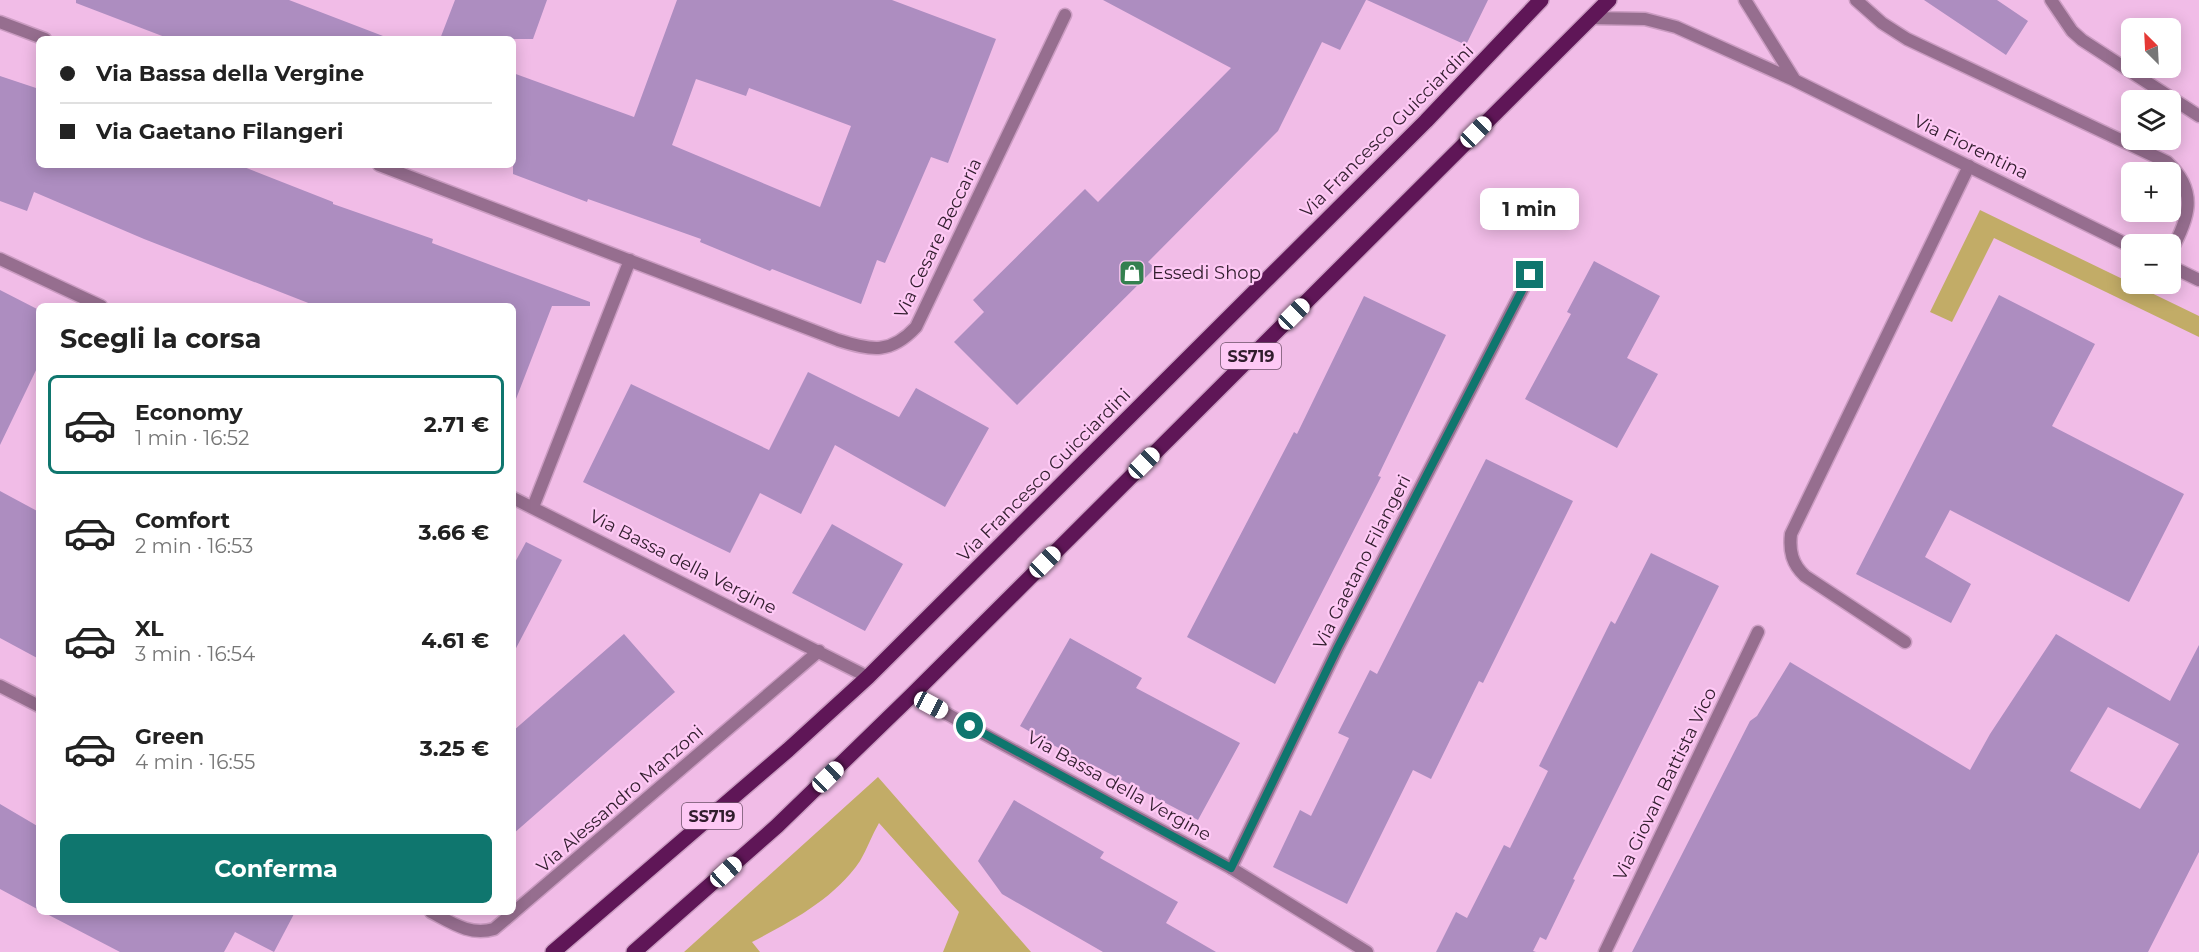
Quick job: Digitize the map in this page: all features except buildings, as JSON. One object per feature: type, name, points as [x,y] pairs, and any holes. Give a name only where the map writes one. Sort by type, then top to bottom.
[{"type":"main road","name":"SS719","points":[[634,952],[768,833],[912,695],[1609,0]]},
{"type":"main road","name":"Via Francesco Guicciardini","points":[[553,952],[780,757],[868,677],[1426,121],[1540,1]]},
{"type":"street","points":[[1744,0],[1794,80]]},
{"type":"street","points":[[1856,0],[1882,23],[1907,39],[2167,162],[2175,168],[2186,184],[2188,217],[2181,234]]},
{"type":"street","points":[[2050,0],[2072,31],[2082,40],[2199,116]]},
{"type":"street","name":"Via Cesare Beccaria","points":[[387,168],[838,340],[873,349],[891,347],[907,338],[916,327],[1065,15]]},
{"type":"street","name":"Via Fiorentina","points":[[1591,18],[1627,17],[1662,22],[1794,80],[2121,242]]},
{"type":"street","points":[[0,22],[37,36]]},
{"type":"street","points":[[1905,642],[1805,576],[1797,568],[1789,548],[1791,534],[1969,166]]},
{"type":"street","points":[[0,259],[95,303]]},
{"type":"street","points":[[533,507],[630,260]]},
{"type":"street","points":[[2181,271],[2199,280]]},
{"type":"street","name":"Via Gaetano Filangeri","points":[[1231,868],[1338,647],[1530,275]]},
{"type":"street","name":"Via Bassa della Vergine","points":[[516,499],[868,677]]},
{"type":"street","name":"Via Giovan Battista Vico","points":[[1605,952],[1758,632]]},
{"type":"street","name":"Via Alessandro Manzoni","points":[[516,910],[819,651]]},
{"type":"street","points":[[0,686],[36,704]]},
{"type":"street","name":"Via Bassa della Vergine","points":[[912,695],[1231,868],[1367,952]]},
{"type":"street","name":"Via Alessandro Manzoni","points":[[437,915],[473,932],[494,929],[510,915]]},
{"type":"shaded area","points":[[1980,210],[2121,278],[2121,294],[2154,294],[2199,316],[2199,337],[1994,238],[1952,322],[1930,312]]},
{"type":"shaded area","points":[[878,777],[1031,952],[943,952],[959,912],[879,823],[860,861],[850,875],[811,908],[752,942],[760,952],[684,952]]},
{"type":"place","name":"Essedi Shop","points":[[1132,273]]},
{"type":"route","points":[[970,726],[1231,868],[1338,647],[1530,275]]}]
